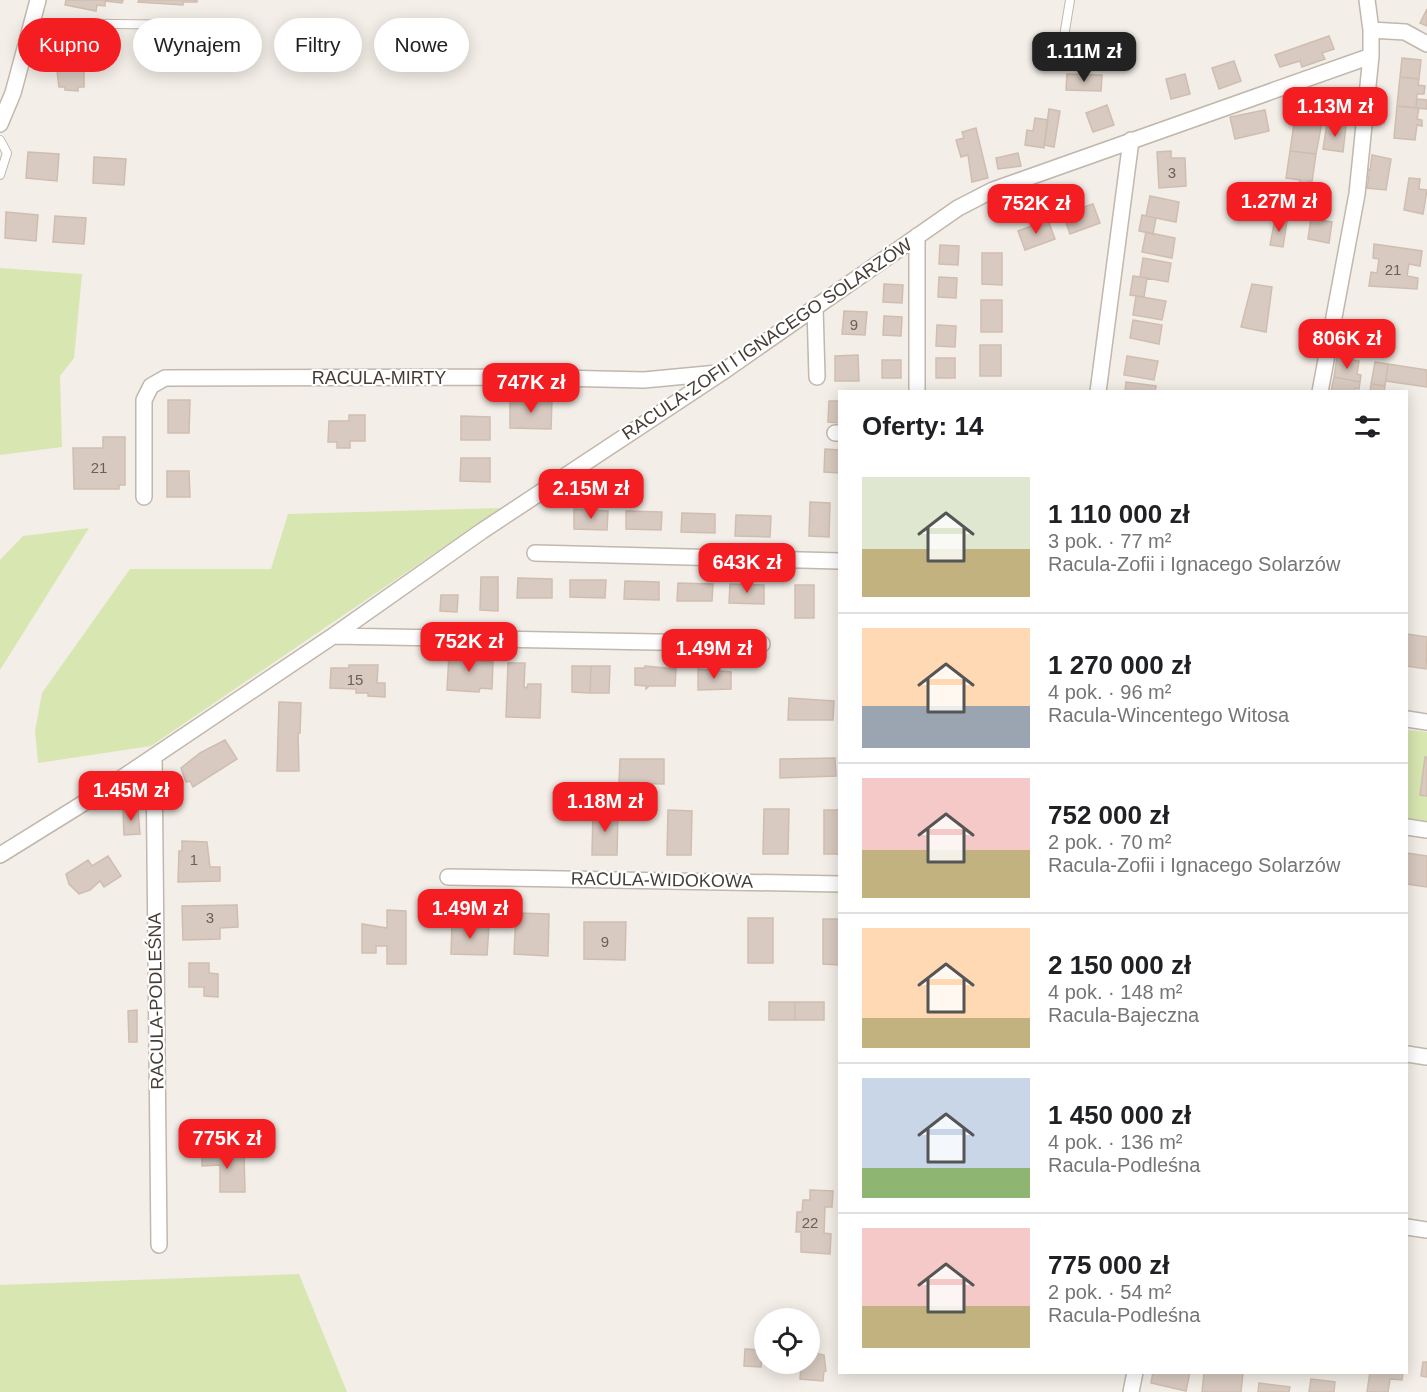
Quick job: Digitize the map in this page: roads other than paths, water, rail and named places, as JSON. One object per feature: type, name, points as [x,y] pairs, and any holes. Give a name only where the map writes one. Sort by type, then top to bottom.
[{"type":"street","points":[[33,18],[38,0]]},
{"type":"street","points":[[1320,390],[1357,194],[1371,56],[1371,30],[1367,0]]},
{"type":"street","points":[[1371,30],[1405,32],[1427,44]]},
{"type":"street","name":"RACULA-ZOFII I IGNACEGO SOLARZÓW","points":[[0,855],[153,757],[333,636],[482,531],[721,373],[958,208],[993,190],[1371,56]]},
{"type":"street","points":[[0,124],[19,72]]},
{"type":"street","points":[[1098,390],[1131,140]]},
{"type":"street","points":[[916,390],[917,236]]},
{"type":"street","points":[[816,307],[817,377]]},
{"type":"street","name":"RACULA-MIRTY","points":[[144,497],[144,400],[151,386],[165,378],[514,377],[644,380],[721,373]]},
{"type":"street","points":[[535,553],[838,561]]},
{"type":"street","points":[[333,636],[762,644]]},
{"type":"street","points":[[1408,720],[1427,722]]},
{"type":"street","name":"RACULA-PODLEŚNA","points":[[153,757],[159,1245]]},
{"type":"street","points":[[1408,827],[1427,830]]},
{"type":"street","name":"RACULA-WIDOKOWA","points":[[448,877],[838,884]]},
{"type":"street","points":[[1408,1054],[1427,1056]]},
{"type":"street","points":[[1408,1227],[1427,1230]]},
{"type":"street","points":[[1131,1392],[1135,1374]]},
{"type":"lane","points":[[1060,61],[1070,0]]},
{"type":"lane","points":[[0,140],[7,153],[0,175]]}]
